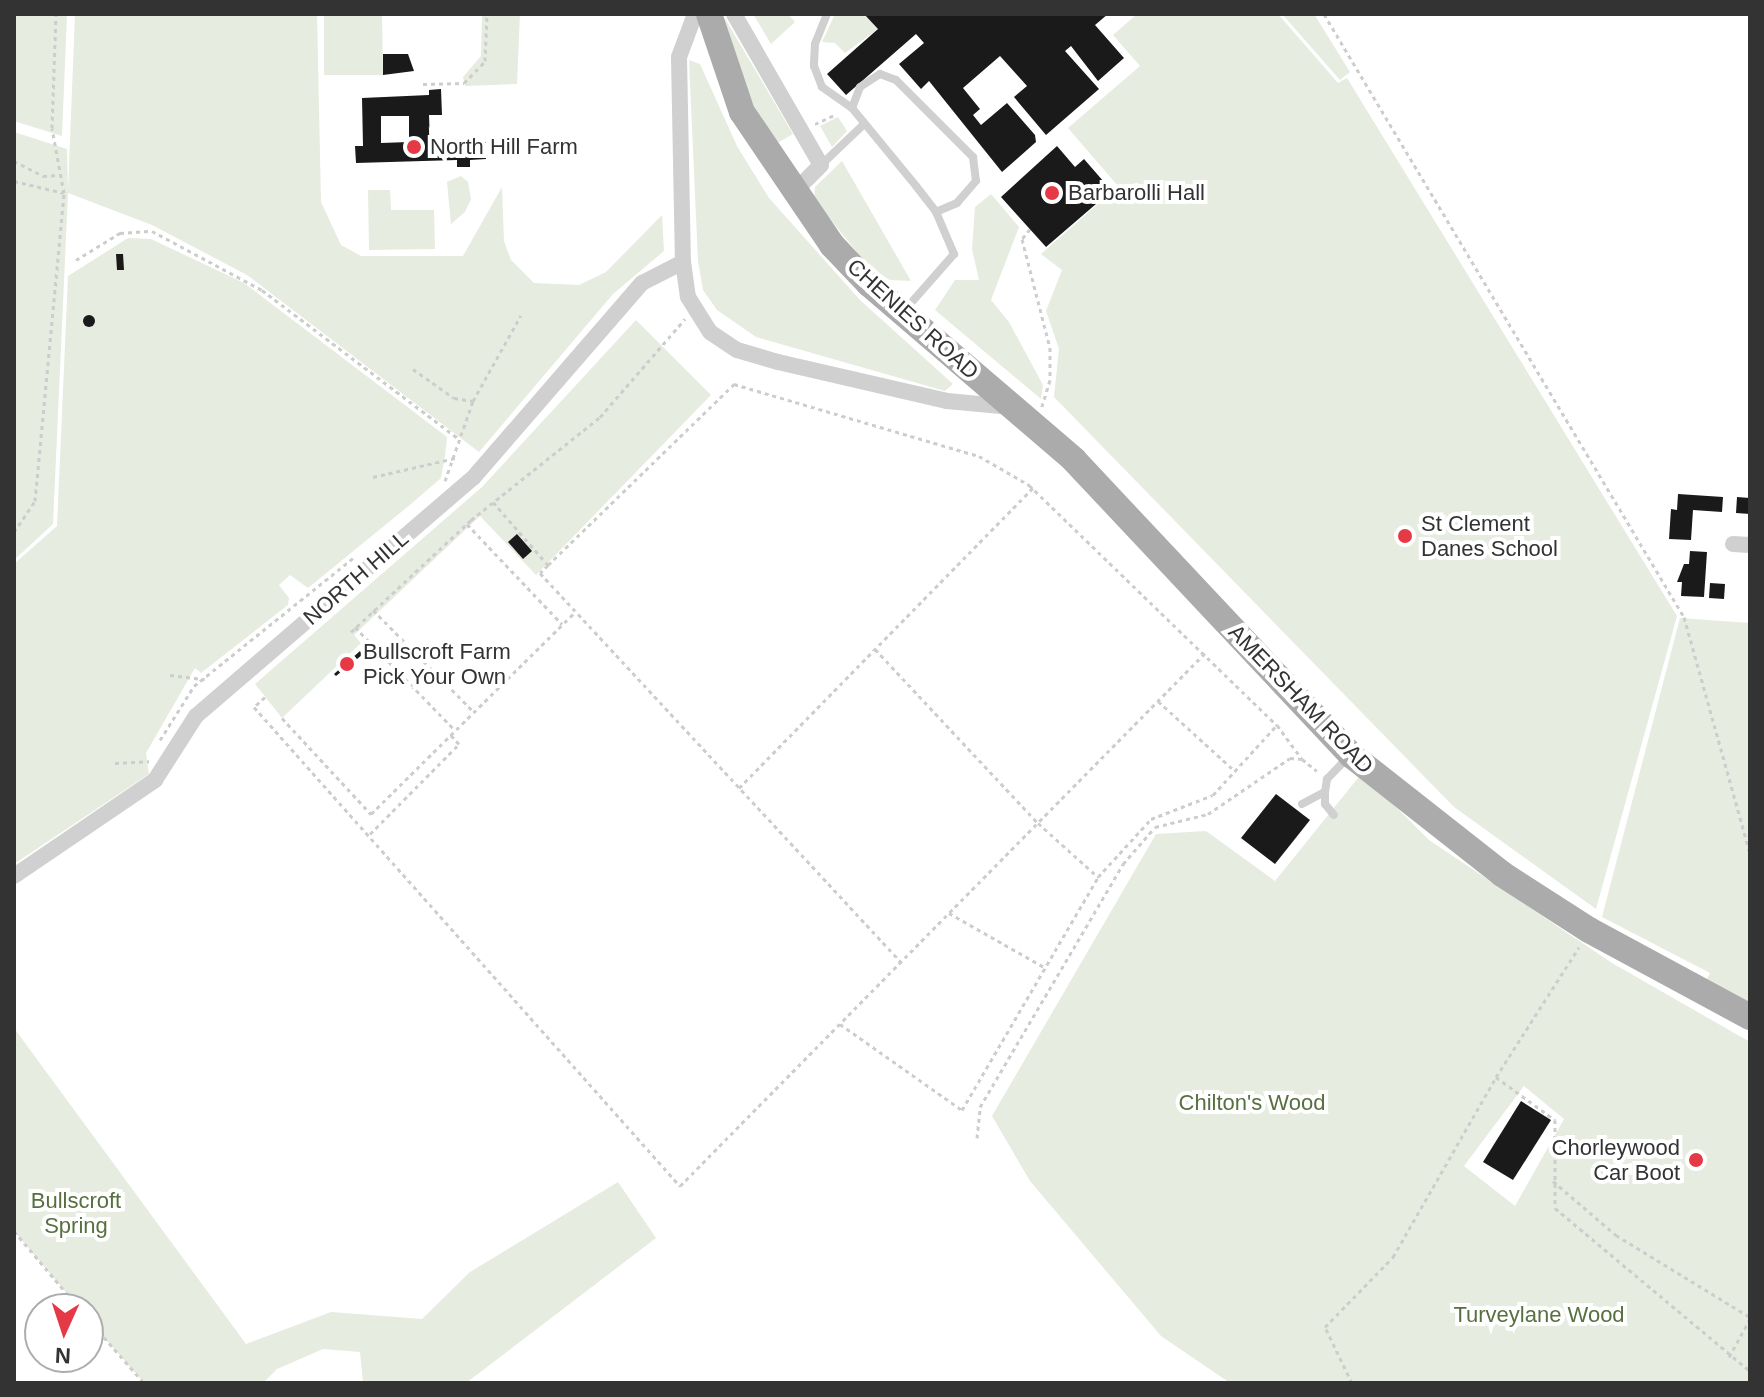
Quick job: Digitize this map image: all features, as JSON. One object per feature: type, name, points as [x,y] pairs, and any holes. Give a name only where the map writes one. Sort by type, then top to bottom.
[{"type":"main road","name":"CHENIES ROAD","points":[[709,14],[742,112],[832,245],[903,312],[1023,416]]},
{"type":"main road","name":"AMERSHAM ROAD","points":[[1023,416],[1074,460],[1351,755],[1502,874],[1589,930],[1750,1017]]},
{"type":"street","points":[[695,14],[679,57],[683,262],[695,312],[710,332],[737,350],[764,358],[1023,416]]},
{"type":"street","points":[[734,14],[821,165],[794,192]]},
{"type":"street","name":"NORTH HILL","points":[[14,876],[155,780],[196,716],[473,478],[642,283],[683,262]]},
{"type":"lane","points":[[827,14],[814,66],[822,87],[852,108],[936,212],[954,254],[903,312]]},
{"type":"lane","points":[[852,108],[860,87],[880,74],[896,80],[973,157],[976,181],[957,203],[936,212]]},
{"type":"lane","points":[[821,165],[864,124]]},
{"type":"lane","points":[[1334,815],[1325,804],[1327,779],[1351,755]]},
{"type":"lane","points":[[1302,804],[1325,792]]},
{"type":"path","points":[[14,532],[35,501],[64,193],[52,128],[56,14]]},
{"type":"path","points":[[423,84],[464,83],[485,61],[487,14]]},
{"type":"path","points":[[1324,14],[1684,617],[1750,853]]},
{"type":"path","points":[[812,125],[834,115]]},
{"type":"path","points":[[14,161],[43,176],[61,175]]},
{"type":"path","points":[[14,181],[64,193]]},
{"type":"path","points":[[1023,416],[1048,391],[1050,348],[1022,239],[1030,229]]},
{"type":"path","points":[[76,260],[120,233],[152,231],[262,290],[459,439]]},
{"type":"path","points":[[351,632],[467,524],[600,417],[674,326],[695,312]]},
{"type":"path","points":[[434,491],[455,458],[473,401],[521,315]]},
{"type":"path","points":[[413,369],[454,398],[473,401]]},
{"type":"path","points":[[901,962],[540,573],[734,384],[979,456],[1033,488],[1205,653],[1277,725],[1302,759],[1327,779]]},
{"type":"path","points":[[373,477],[455,458]]},
{"type":"path","points":[[739,788],[1033,488]]},
{"type":"path","points":[[493,502],[548,565]]},
{"type":"path","points":[[467,524],[562,624]]},
{"type":"path","points":[[115,763],[148,762],[183,699],[364,549]]},
{"type":"path","points":[[373,610],[473,711]]},
{"type":"path","points":[[371,814],[575,612]]},
{"type":"path","points":[[355,627],[454,729]]},
{"type":"path","points":[[875,649],[1038,823],[1098,877]]},
{"type":"path","points":[[265,697],[254,707],[680,1186],[1205,653]]},
{"type":"path","points":[[170,675],[208,678]]},
{"type":"path","points":[[1158,701],[1235,771]]},
{"type":"path","points":[[282,718],[380,824]]},
{"type":"path","points":[[840,1024],[962,1110],[1098,877],[1151,819],[1213,795],[1277,725]]},
{"type":"path","points":[[369,836],[459,744],[450,734]]},
{"type":"path","points":[[977,1138],[980,1107],[1123,864],[1147,836],[1155,827],[1208,814],[1241,796],[1276,765],[1302,759]]},
{"type":"path","points":[[949,913],[1046,968]]},
{"type":"path","points":[[1352,1383],[1325,1327],[1393,1257],[1496,1077],[1589,930]]},
{"type":"path","points":[[1496,1077],[1555,1120],[1552,1181],[1555,1208],[1729,1357],[1750,1371]]},
{"type":"path","points":[[1552,1181],[1616,1235],[1750,1318],[1729,1357]]},
{"type":"path","points":[[14,1231],[66,1293]]},
{"type":"path","points":[[104,1337],[144,1383]]},
{"type":"green space","points":[[14,14],[67,14],[62,136],[14,121]]},
{"type":"green space","points":[[75,14],[317,14],[321,202],[341,245],[361,256],[463,256],[502,187],[504,241],[511,260],[534,283],[579,285],[606,272],[662,215],[664,251],[613,294],[479,452],[247,275],[152,225],[68,193],[53,524],[14,560],[14,132],[67,149],[68,191]]},
{"type":"green space","points":[[324,14],[382,14],[383,75],[324,75]]},
{"type":"green space","points":[[482,14],[520,14],[517,84],[465,86],[463,77],[481,56]]},
{"type":"green space","points":[[753,14],[788,14],[795,22],[771,44]]},
{"type":"green space","points":[[835,14],[864,14],[878,29],[845,53],[835,43],[822,42]]},
{"type":"green space","name":"St Clement Danes School","points":[[1137,14],[1278,14],[1338,83],[1347,78],[1677,616],[1596,909],[1454,807],[1054,397],[1059,349],[1046,311],[1062,270],[1041,254],[1118,186],[1068,128],[1140,66],[1113,35]]},
{"type":"green space","points":[[1282,14],[1314,14],[1350,72],[1340,80]]},
{"type":"green space","points":[[724,17],[793,134],[774,145],[749,96]]},
{"type":"green space","points":[[689,60],[700,64],[737,146],[769,198],[860,300],[953,384],[945,391],[756,337],[717,310],[703,290],[698,261]]},
{"type":"green space","points":[[838,117],[847,131],[832,147],[820,126]]},
{"type":"green space","points":[[842,161],[911,281],[890,280],[869,267],[814,199],[815,187]]},
{"type":"green space","points":[[461,176],[468,182],[471,199],[465,212],[451,224],[447,182]]},
{"type":"green space","points":[[368,190],[390,190],[391,210],[434,210],[435,249],[369,250]]},
{"type":"green space","points":[[991,194],[1019,227],[991,300],[1009,322],[1043,385],[1041,399],[935,310],[955,280],[979,280],[972,249],[975,207]]},
{"type":"green space","points":[[128,238],[151,239],[244,283],[447,437],[441,478],[308,588],[290,575],[279,585],[289,598],[288,605],[201,673],[195,668],[146,753],[149,774],[14,864],[14,564],[57,526],[68,276]]},
{"type":"green space","points":[[636,320],[711,395],[536,575],[480,516],[354,635],[361,643],[282,718],[255,684],[482,487]]},
{"type":"green space","points":[[1680,618],[1750,623],[1750,1007],[1705,983],[1710,973],[1602,917]]},
{"type":"green space","name":"Chilton's Wood","points":[[1362,773],[1429,840],[1612,963],[1750,1042],[1750,1383],[1230,1383],[1161,1336],[1030,1181],[992,1116],[1156,834],[1206,831],[1275,881]],"holes":[[[1524,1086],[1564,1119],[1515,1206],[1464,1166]]]},
{"type":"green space","name":"Bullscroft Spring","points":[[14,1028],[246,1344],[331,1312],[422,1319],[470,1272],[618,1182],[656,1238],[466,1383],[363,1383],[360,1352],[323,1349],[277,1369],[263,1383],[144,1383],[104,1337],[104,1293],[66,1293],[14,1231]]},
{"type":"building","points":[[864,14],[1108,14],[1095,25],[1124,58],[1098,81],[1071,46],[1065,51],[1099,89],[1046,135],[1014,97],[1027,86],[1000,56],[963,88],[980,109],[973,115],[981,125],[1007,103],[1035,135],[1036,142],[1002,172],[929,81],[921,89],[899,64],[924,43],[916,34],[846,95],[827,74],[878,29]]},
{"type":"building","points":[[383,54],[408,54],[414,71],[383,75]]},
{"type":"building","name":"North Hill Farm","points":[[441,89],[442,115],[429,115],[430,143],[460,138],[486,142],[486,159],[470,160],[470,167],[457,167],[457,160],[356,163],[355,146],[363,146],[362,98],[429,95],[429,90]],"holes":[[[381,116],[409,116],[409,142],[381,143]]]},
{"type":"building","name":"Barbarolli Hall","points":[[1057,146],[1075,167],[1084,159],[1104,182],[1096,190],[1103,198],[1046,247],[1001,197]]},
{"type":"building","points":[[116,254],[123,254],[124,270],[117,270]]},
{"type":"building","points":[[89,315],[95,321],[89,327],[83,321]]},
{"type":"building","points":[[1678,494],[1723,497],[1722,512],[1693,510],[1691,540],[1669,539],[1671,509],[1677,510]]},
{"type":"building","points":[[1737,497],[1750,498],[1750,514],[1736,513]]},
{"type":"building","points":[[517,534],[532,551],[523,559],[508,542]]},
{"type":"building","points":[[1690,551],[1707,552],[1704,597],[1681,596],[1682,582],[1677,582],[1684,564],[1689,564]]},
{"type":"building","points":[[1710,583],[1725,584],[1724,599],[1709,598]]},
{"type":"building","points":[[360,651],[362,655],[336,676],[334,674]]},
{"type":"building","points":[[1276,794],[1310,820],[1275,864],[1241,838]]},
{"type":"building","points":[[1521,1101],[1551,1120],[1513,1180],[1483,1162]]},
{"type":"place","name":"North Hill Farm","points":[[414,147]]},
{"type":"place","name":"Barbarolli Hall","points":[[1052,193]]},
{"type":"place","name":"St Clement Danes School","points":[[1405,536]]},
{"type":"place","name":"Bullscroft Farm Pick Your Own","points":[[347,664]]},
{"type":"place","name":"Chorleywood Car Boot","points":[[1696,1160]]},
{"type":"park label","name":"Turveylane Wood","points":[[1539,1315]]}]
